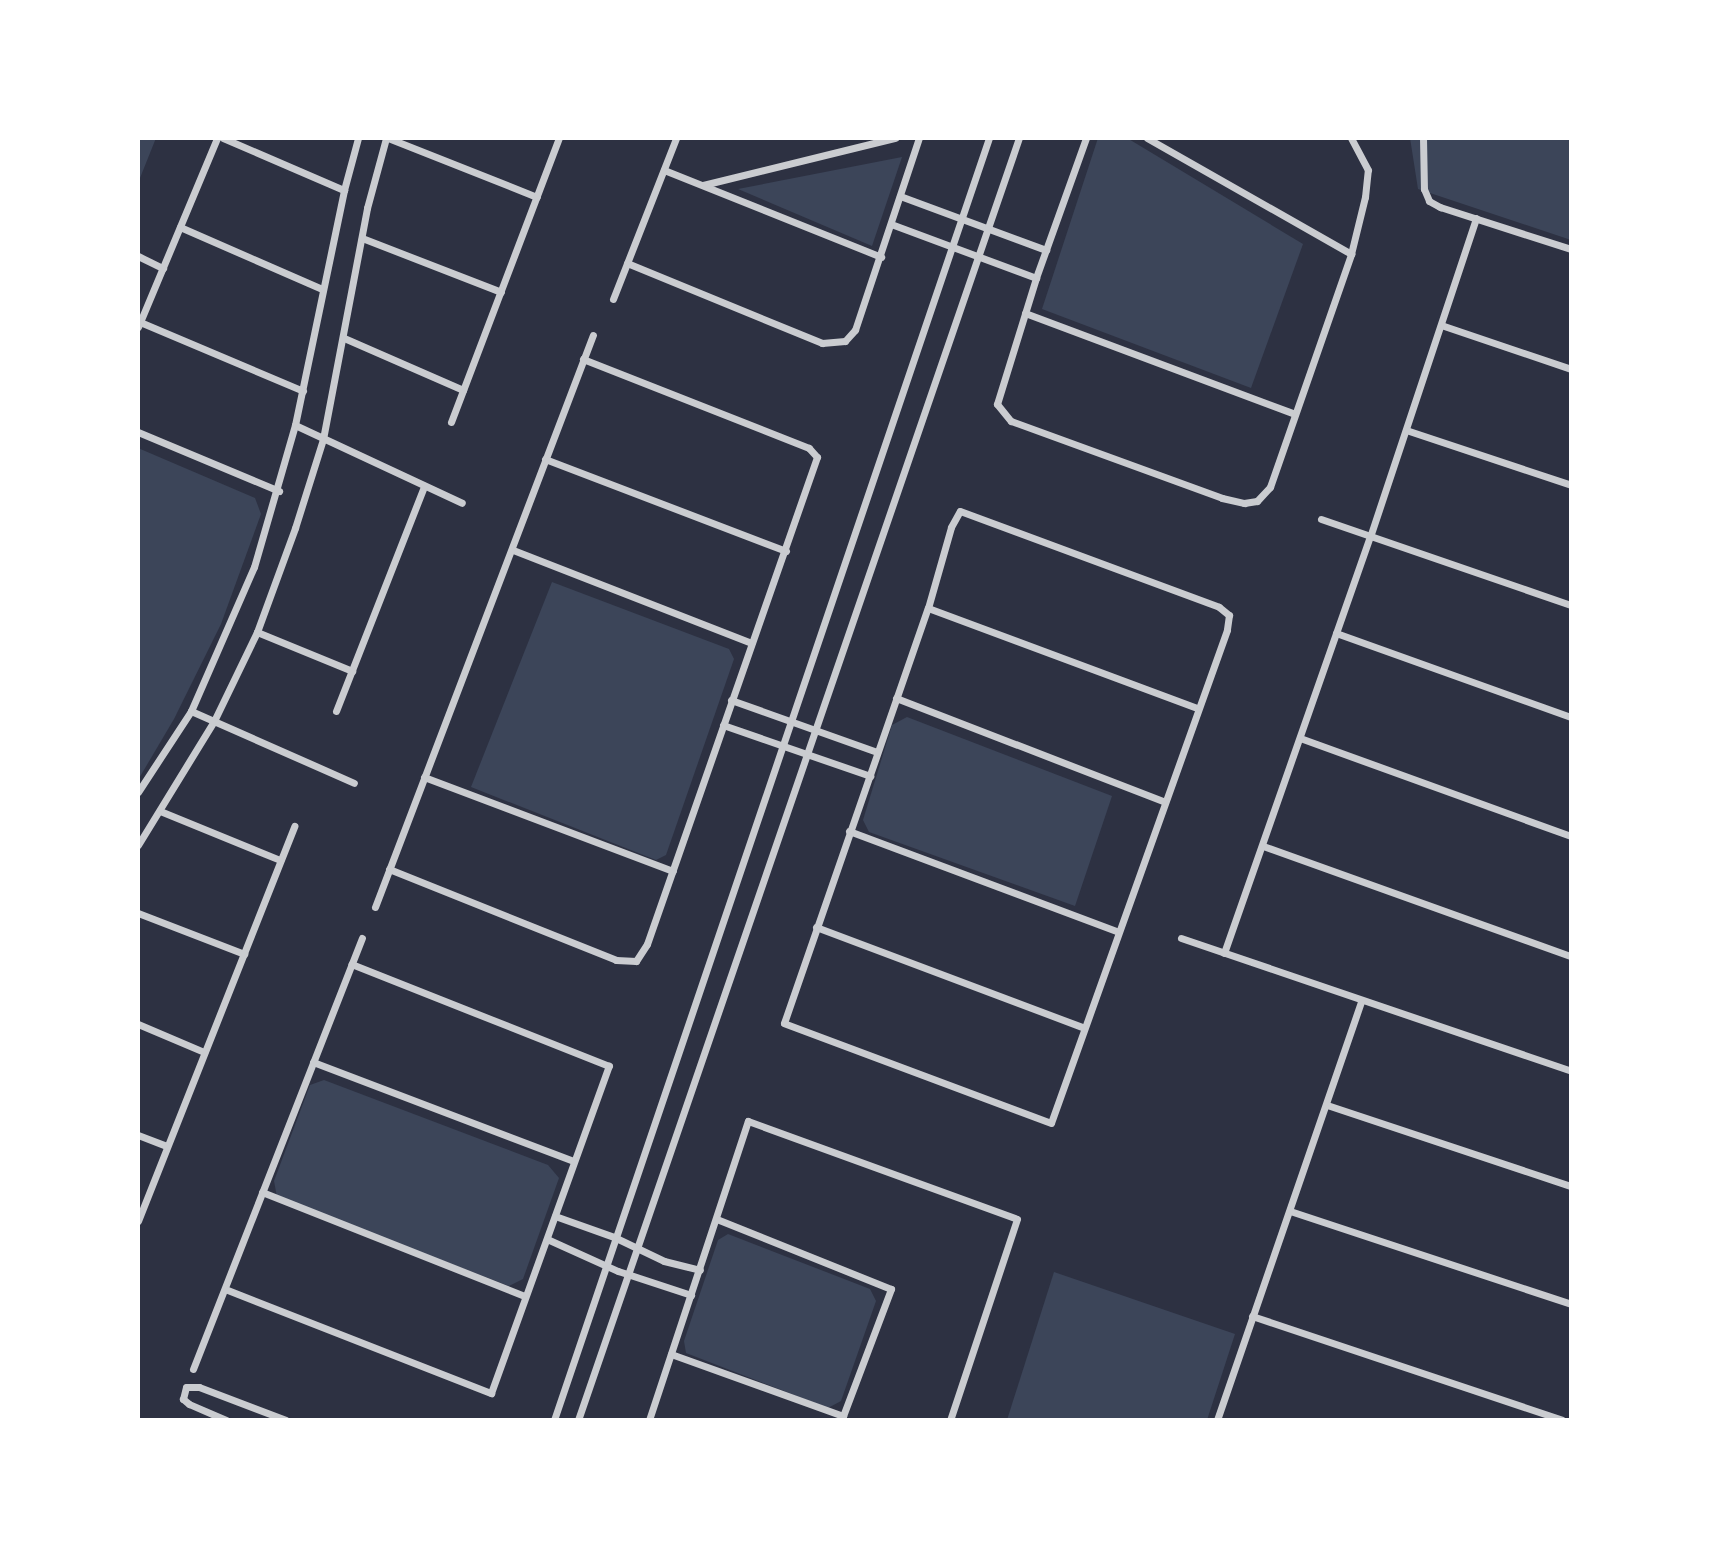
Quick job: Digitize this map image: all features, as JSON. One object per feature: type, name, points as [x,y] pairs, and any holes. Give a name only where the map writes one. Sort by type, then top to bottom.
[{"type":"street","points":[[303,391],[139,325],[220,138],[344,190]]},
{"type":"street","points":[[138,792],[191,711],[243,598],[279,491],[358,138]]},
{"type":"street","points":[[138,845],[214,721],[257,632],[323,439],[362,238],[387,138],[537,197]]},
{"type":"street","points":[[451,422],[559,138]]},
{"type":"street","points":[[613,299],[676,138]]},
{"type":"street","points":[[701,185],[895,138]]},
{"type":"street","points":[[627,263],[822,343],[845,341],[855,330],[919,138]]},
{"type":"street","points":[[554,1420],[604,1265],[989,138]]},
{"type":"street","points":[[578,1420],[1019,138]]},
{"type":"street","points":[[1086,138],[1036,278],[997,404],[1011,421],[1222,498],[1244,503],[1257,501],[1270,487],[1351,254],[1365,197],[1368,170],[1351,138]]},
{"type":"street","points":[[1147,138],[1351,254]]},
{"type":"street","points":[[1423,138],[1424,189],[1429,201],[1571,249]]},
{"type":"street","points":[[664,170],[881,257]]},
{"type":"street","points":[[900,196],[1046,250]]},
{"type":"street","points":[[1224,953],[1370,537],[1476,218]]},
{"type":"street","points":[[891,224],[1036,278]]},
{"type":"street","points":[[180,227],[322,289]]},
{"type":"street","points":[[362,238],[501,292]]},
{"type":"street","points":[[138,256],[163,268]]},
{"type":"street","points":[[1025,313],[1295,414]]},
{"type":"street","points":[[1441,325],[1571,369]]},
{"type":"street","points":[[375,907],[593,335]]},
{"type":"street","points":[[344,338],[463,390]]},
{"type":"street","points":[[389,869],[627,962],[636,961],[643,953],[815,467],[815,452],[583,359]]},
{"type":"street","points":[[295,425],[462,503]]},
{"type":"street","points":[[1406,430],[1571,485]]},
{"type":"street","points":[[138,432],[279,491]]},
{"type":"street","points":[[545,459],[786,551]]},
{"type":"street","points":[[336,711],[424,486]]},
{"type":"street","points":[[960,511],[967,511],[1229,615],[1229,624],[1163,801],[1051,1123],[784,1023],[896,698],[928,608],[954,520],[960,511]]},
{"type":"street","points":[[1321,519],[1571,605]]},
{"type":"street","points":[[513,550],[751,643]]},
{"type":"street","points":[[928,608],[1197,708]]},
{"type":"street","points":[[257,632],[352,671]]},
{"type":"street","points":[[1336,633],[1571,717]]},
{"type":"street","points":[[896,698],[1163,801]]},
{"type":"street","points":[[731,700],[877,752]]},
{"type":"street","points":[[191,711],[354,783]]},
{"type":"street","points":[[723,725],[870,776]]},
{"type":"street","points":[[1300,738],[1571,836]]},
{"type":"street","points":[[424,777],[673,871]]},
{"type":"street","points":[[160,811],[280,860]]},
{"type":"street","points":[[138,1221],[294,826]]},
{"type":"street","points":[[849,831],[1117,931]]},
{"type":"street","points":[[1263,846],[1571,956]]},
{"type":"street","points":[[138,913],[244,954]]},
{"type":"street","points":[[816,927],[1084,1028]]},
{"type":"street","points":[[193,1369],[362,938]]},
{"type":"street","points":[[1181,938],[1571,1071]]},
{"type":"street","points":[[225,1289],[491,1393],[609,1066],[352,964]]},
{"type":"street","points":[[1217,1420],[1362,1000]]},
{"type":"street","points":[[138,1024],[204,1052]]},
{"type":"street","points":[[313,1062],[573,1161]]},
{"type":"street","points":[[1327,1105],[1571,1186]]},
{"type":"street","points":[[649,1420],[748,1121],[1017,1219],[950,1420]]},
{"type":"street","points":[[138,1135],[167,1146]]},
{"type":"street","points":[[262,1192],[525,1296]]},
{"type":"street","points":[[1290,1211],[1571,1304]]},
{"type":"street","points":[[555,1216],[614,1237],[664,1261],[700,1270]]},
{"type":"street","points":[[671,1354],[843,1416],[891,1289],[717,1219]]},
{"type":"street","points":[[547,1239],[618,1271],[691,1295]]},
{"type":"street","points":[[1252,1316],[1562,1420]]},
{"type":"street","points":[[226,1420],[189,1404],[183,1399],[186,1387],[199,1387],[286,1420]]},
{"type":"shaded area","points":[[138,138],[156,138],[138,183]]},
{"type":"shaded area","points":[[1098,138],[1127,138],[1303,244],[1251,388],[1042,309]]},
{"type":"shaded area","points":[[1410,138],[1571,138],[1571,240],[1418,189]]},
{"type":"shaded area","points":[[902,157],[872,246],[738,189]]},
{"type":"shaded area","points":[[138,448],[255,498],[261,514],[221,624],[174,719],[138,780]]},
{"type":"shaded area","points":[[552,582],[729,649],[734,659],[666,855],[656,860],[471,787]]},
{"type":"shaded area","points":[[907,717],[1112,796],[1075,906],[869,832],[863,820],[892,725]]},
{"type":"shaded area","points":[[324,1080],[548,1165],[559,1178],[523,1279],[509,1286],[277,1197],[274,1181],[310,1085]]},
{"type":"shaded area","points":[[728,1234],[870,1289],[876,1301],[841,1401],[828,1408],[686,1353],[684,1341],[718,1240]]},
{"type":"shaded area","points":[[1054,1272],[1235,1334],[1207,1420],[1007,1420]]}]
